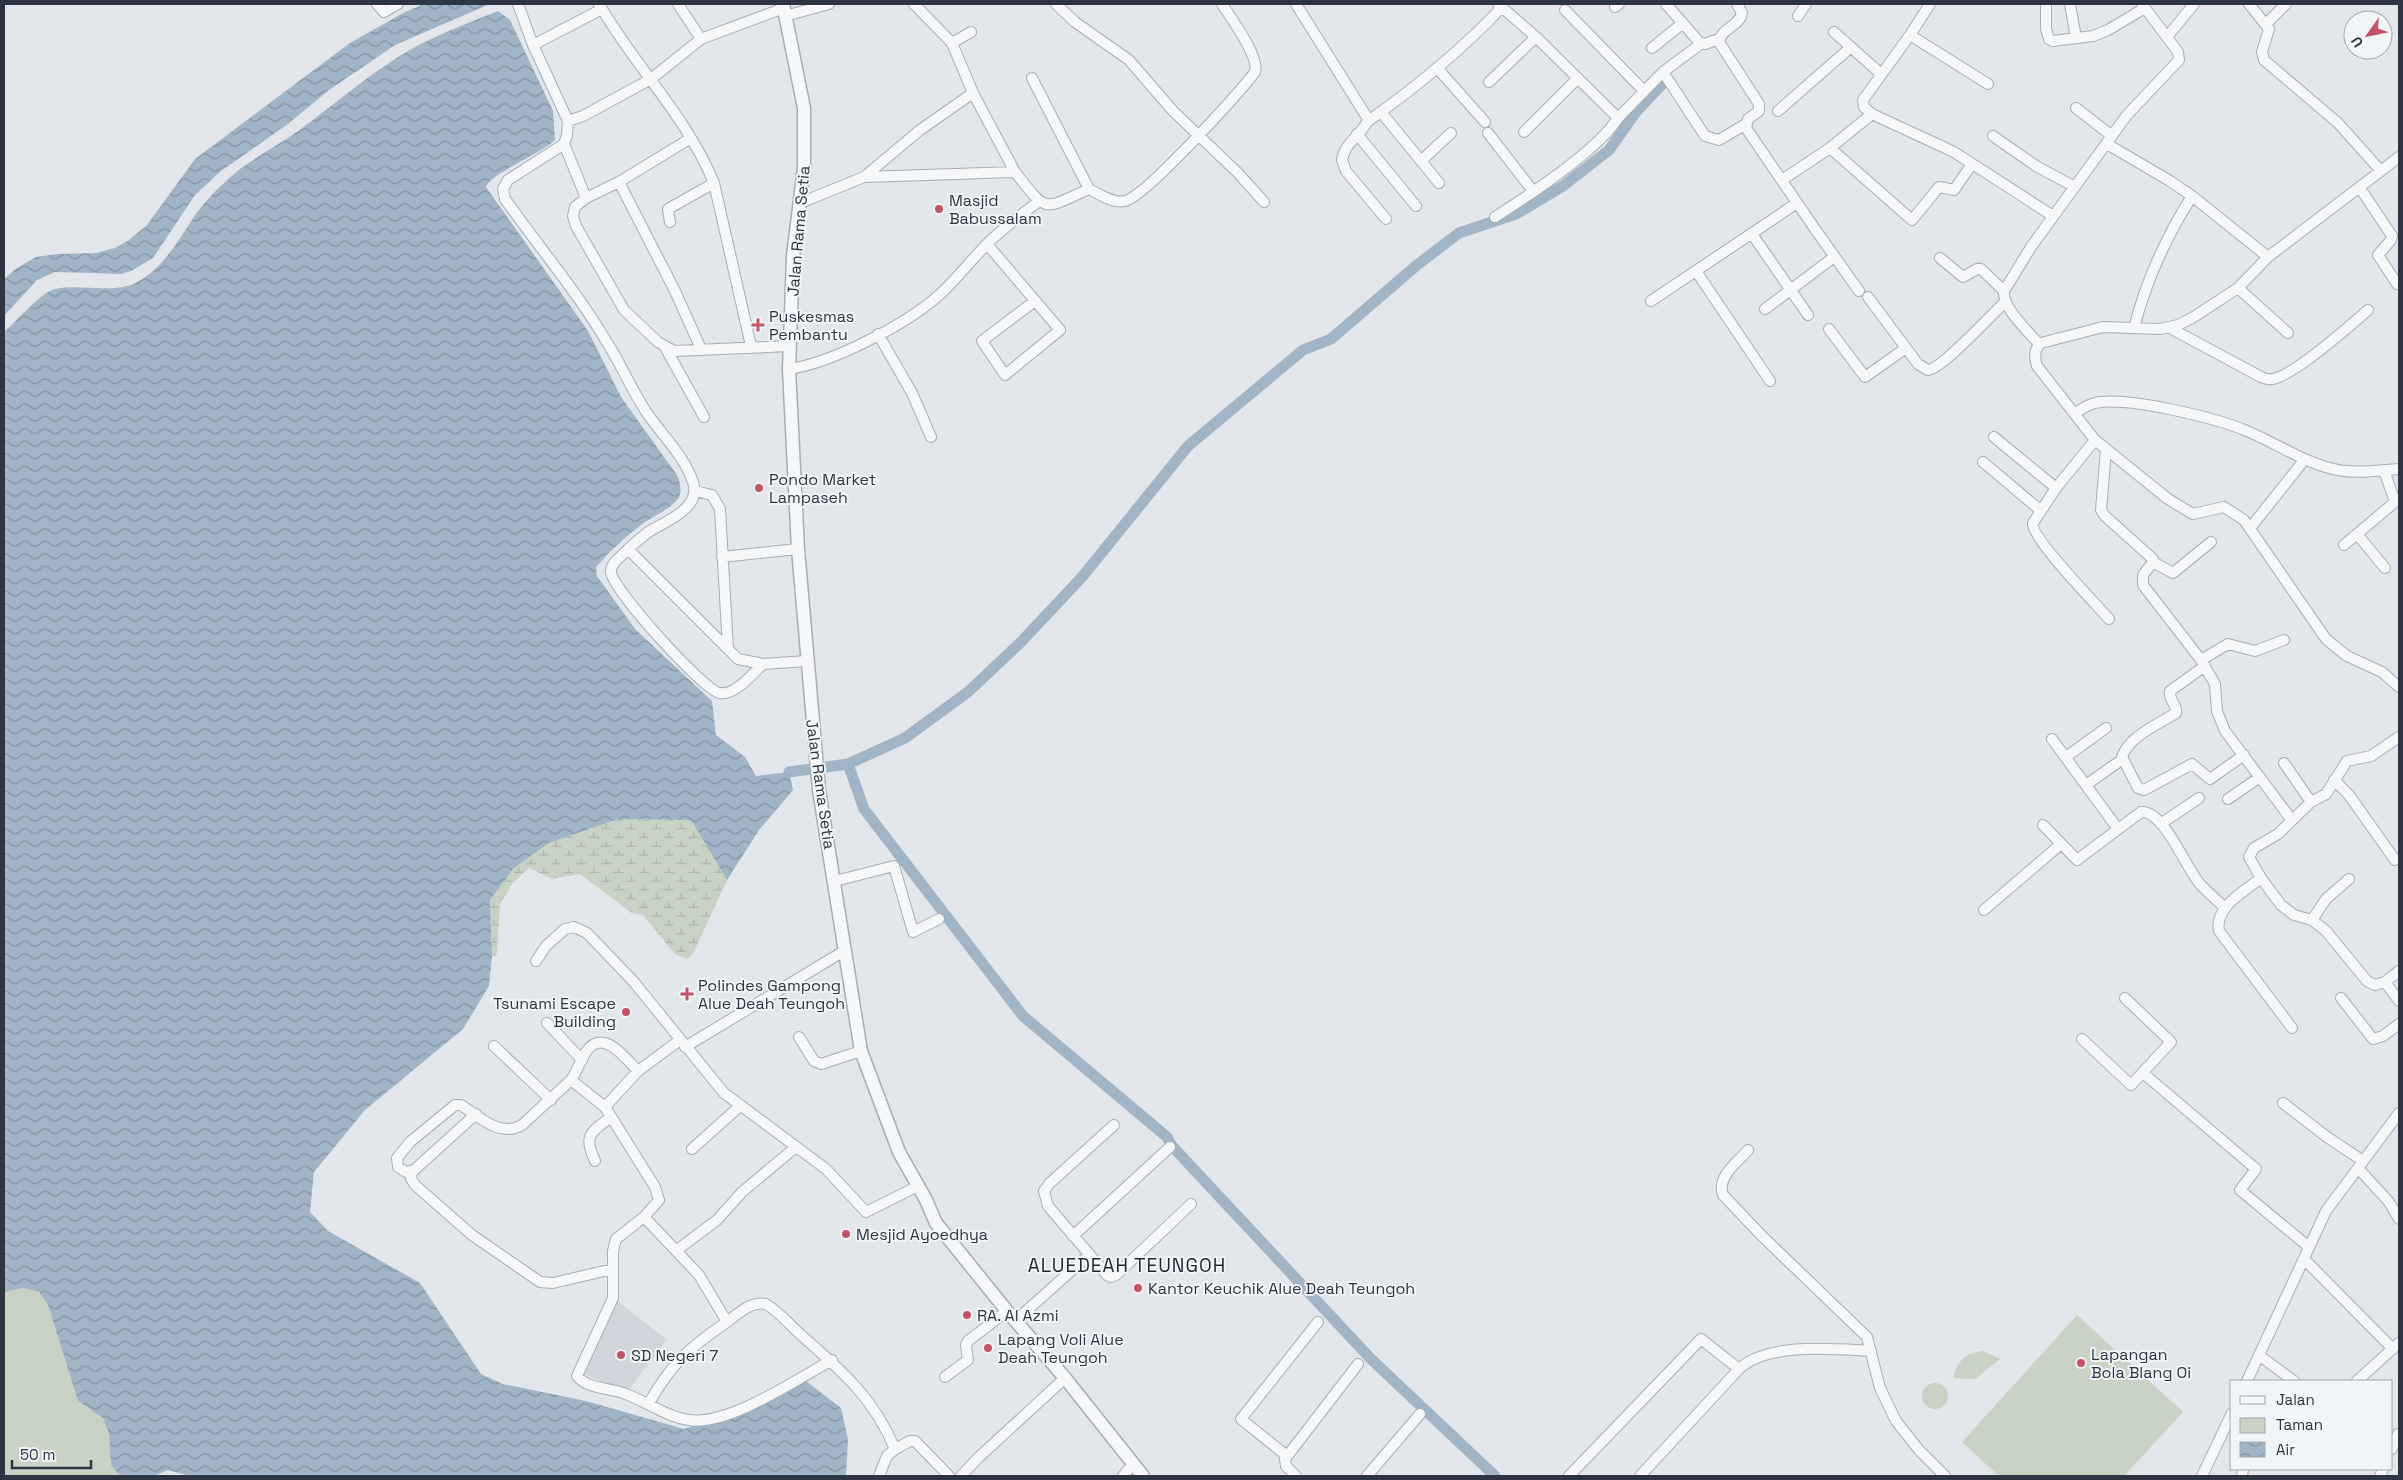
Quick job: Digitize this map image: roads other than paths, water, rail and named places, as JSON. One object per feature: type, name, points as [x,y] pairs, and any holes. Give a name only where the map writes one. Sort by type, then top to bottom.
[{"type":"street","points":[[377,4],[384,12],[398,4]]},
{"type":"street","points":[[518,4],[533,45],[568,121],[568,135],[564,144],[508,180],[503,189],[504,199],[604,337],[640,401],[689,472],[695,490],[694,497],[687,507],[647,534],[612,566],[613,581],[648,624],[704,682],[718,693],[726,693],[740,684],[763,664]]},
{"type":"street","points":[[678,4],[701,39]]},
{"type":"street","points":[[568,121],[583,116],[651,79],[701,39],[784,9],[829,4]]},
{"type":"street","points":[[914,4],[952,43],[973,93],[1015,172],[1038,202],[1052,205],[1089,189]]},
{"type":"street","points":[[1056,4],[1075,22],[1129,60],[1173,111],[1237,172],[1264,202]]},
{"type":"street","points":[[1032,78],[1089,189],[1115,201],[1127,201],[1167,167],[1251,78],[1256,69],[1252,54],[1222,4]]},
{"type":"street","points":[[1296,4],[1365,113],[1367,122]]},
{"type":"street","points":[[1666,4],[1702,43]]},
{"type":"street","points":[[1495,217],[1533,191],[1586,150],[1613,126],[1618,118],[1662,72],[1702,43],[1719,38],[1741,17],[1742,13],[1737,4]]},
{"type":"street","points":[[1798,16],[1806,4]]},
{"type":"street","points":[[1930,4],[1863,100],[1864,107],[1872,114],[1936,143],[2053,216]]},
{"type":"street","points":[[2039,344],[2005,302],[2004,291],[2053,216],[2127,115],[2179,60],[2178,52],[2144,6],[2108,30],[2093,36],[2053,41],[2048,39],[2046,29],[2046,4]]},
{"type":"street","points":[[2070,4],[2076,38]]},
{"type":"street","points":[[2166,37],[2194,4]]},
{"type":"street","points":[[2249,4],[2266,24],[2269,32],[2262,52],[2264,60],[2338,122],[2382,171]]},
{"type":"street","points":[[2266,24],[2286,4]]},
{"type":"street","points":[[533,45],[600,6],[691,138],[706,163],[714,182],[751,346]]},
{"type":"street","points":[[1386,219],[1343,165],[1343,155],[1350,140],[1367,122],[1438,69],[1472,40],[1499,6],[1536,37],[1618,118]]},
{"type":"street","name":"Jalan Rama Setia","points":[[784,9],[804,108],[804,168],[794,256],[788,368],[798,549],[819,790],[861,1051],[896,1145],[936,1223],[1011,1316],[1065,1378],[1143,1476]]},
{"type":"street","points":[[1565,10],[1644,90]]},
{"type":"street","points":[[1652,48],[1683,23]]},
{"type":"street","points":[[952,43],[972,32]]},
{"type":"street","points":[[1834,32],[1881,74]]},
{"type":"street","points":[[1910,35],[1988,84]]},
{"type":"street","points":[[1490,82],[1536,37]]},
{"type":"street","points":[[1662,72],[1705,136],[1719,140],[1746,124],[1759,111],[1759,104],[1722,48],[1719,38]]},
{"type":"street","points":[[1778,111],[1851,47]]},
{"type":"street","points":[[1438,69],[1485,122]]},
{"type":"street","points":[[1524,132],[1578,78]]},
{"type":"street","points":[[800,203],[864,177],[920,130],[973,93]]},
{"type":"street","points":[[2076,108],[2109,140],[2192,196],[2268,258]]},
{"type":"street","points":[[1381,112],[1439,183]]},
{"type":"street","points":[[1782,180],[1830,148],[1872,114]]},
{"type":"street","points":[[1746,124],[1797,203],[1859,290]]},
{"type":"street","points":[[1421,161],[1451,133]]},
{"type":"street","points":[[1488,133],[1533,191]]},
{"type":"street","points":[[1357,134],[1416,206]]},
{"type":"street","points":[[1993,136],[2036,166],[2075,187]]},
{"type":"street","points":[[691,138],[620,182],[586,198],[575,207],[573,216],[576,226],[624,310],[665,347],[674,351],[751,346],[790,346]]},
{"type":"street","points":[[564,144],[586,198]]},
{"type":"street","points":[[1830,148],[1912,220],[1939,187],[1954,190],[1972,164]]},
{"type":"street","points":[[2398,686],[2382,672],[2347,656],[2326,639],[2251,527],[2224,507],[2193,514],[2168,499],[2095,440],[2037,366],[2035,353],[2039,344],[2103,326],[2170,328],[2192,318],[2238,288],[2268,258],[2399,157]]},
{"type":"street","points":[[864,177],[1015,172]]},
{"type":"street","points":[[620,182],[675,291],[701,349]]},
{"type":"street","points":[[670,222],[668,209],[714,182]]},
{"type":"street","points":[[2360,188],[2392,236],[2391,240],[2378,255],[2397,284]]},
{"type":"street","points":[[2134,328],[2152,272],[2175,223],[2192,196]]},
{"type":"street","points":[[788,368],[804,367],[826,360],[878,334],[932,301],[987,244],[1038,202]]},
{"type":"street","points":[[1651,301],[1797,203]]},
{"type":"street","points":[[1752,234],[1808,315]]},
{"type":"street","points":[[987,244],[1060,330],[1005,375],[982,341],[1035,301]]},
{"type":"street","points":[[1765,309],[1834,257]]},
{"type":"street","points":[[1940,258],[1963,277],[1976,269],[1981,269],[2004,291]]},
{"type":"street","points":[[1696,270],[1770,382]]},
{"type":"street","points":[[2238,288],[2288,333]]},
{"type":"street","points":[[1868,297],[1923,368],[1931,370],[1960,346],[2005,302]]},
{"type":"street","points":[[2170,328],[2261,378],[2273,379],[2288,373],[2368,310]]},
{"type":"street","points":[[1828,329],[1865,376],[1906,348]]},
{"type":"street","points":[[878,334],[912,393],[932,437]]},
{"type":"street","points":[[665,347],[704,417]]},
{"type":"street","points":[[2075,414],[2086,406],[2111,402],[2130,403],[2217,419],[2250,432],[2304,459],[2340,470],[2399,469]]},
{"type":"street","points":[[1994,437],[2056,488]]},
{"type":"street","points":[[2095,440],[2056,488],[2040,510],[2032,526],[2038,539],[2109,619]]},
{"type":"street","points":[[2106,449],[2101,510],[2105,516],[2151,557],[2153,562],[2172,573],[2211,542]]},
{"type":"street","points":[[2251,527],[2304,459]]},
{"type":"street","points":[[1983,462],[2040,510]]},
{"type":"street","points":[[2344,546],[2394,502],[2384,470]]},
{"type":"street","points":[[695,490],[712,495],[720,505],[728,649]]},
{"type":"street","points":[[2357,534],[2385,568]]},
{"type":"street","points":[[722,557],[798,549]]},
{"type":"street","points":[[628,550],[696,620],[738,659],[763,664],[807,661]]},
{"type":"street","points":[[2153,562],[2143,575],[2144,585],[2203,663],[2215,684],[2220,720],[2225,731],[2292,819]]},
{"type":"street","points":[[2244,755],[2210,779],[2192,764],[2144,790],[2138,788],[2122,757],[2124,750],[2133,741],[2176,713],[2177,708],[2170,696],[2170,691],[2228,644],[2255,652],[2284,640]]},
{"type":"street","points":[[2398,686],[2399,672]]},
{"type":"street","points":[[2066,758],[2106,728]]},
{"type":"street","points":[[2399,737],[2371,756],[2347,761],[2326,794],[2311,802],[2283,830],[2254,848],[2250,854],[2251,861],[2261,878],[2289,912],[2312,920],[2326,931],[2367,980],[2375,985],[2385,982],[2399,971]]},
{"type":"street","points":[[2052,739],[2118,829]]},
{"type":"street","points":[[2284,762],[2311,802]]},
{"type":"street","points":[[2086,785],[2117,763]]},
{"type":"street","points":[[2228,799],[2260,777]]},
{"type":"street","points":[[2334,780],[2349,795],[2395,860]]},
{"type":"street","points":[[2162,823],[2199,798]]},
{"type":"street","points":[[2043,825],[2077,860],[2141,812],[2150,812],[2162,823],[2196,879],[2225,908]]},
{"type":"street","points":[[1984,910],[2061,844]]},
{"type":"street","points":[[834,881],[894,866],[913,932],[939,919]]},
{"type":"street","points":[[2261,878],[2225,908],[2218,919],[2219,931],[2292,1028]]},
{"type":"street","points":[[2312,920],[2326,899],[2349,879]]},
{"type":"street","points":[[536,961],[546,946],[562,931],[574,927],[586,933],[633,981],[713,1081],[740,1106],[826,1169],[866,1212],[918,1186]]},
{"type":"street","points":[[605,1107],[638,1071],[683,1043],[844,951]]},
{"type":"street","points":[[2385,982],[2399,1001]]},
{"type":"street","points":[[2082,1039],[2132,1085],[2171,1042],[2125,998]]},
{"type":"street","points":[[2341,998],[2373,1039],[2383,1036],[2399,1024]]},
{"type":"street","points":[[547,1022],[582,1060]]},
{"type":"street","points":[[799,1037],[814,1061],[822,1064],[861,1051]]},
{"type":"street","points":[[476,1114],[414,1170],[406,1172],[398,1167],[397,1158],[410,1142],[455,1105],[461,1105],[476,1114],[501,1129],[512,1130],[522,1125],[572,1080],[590,1047],[603,1042],[611,1044],[638,1071]]},
{"type":"street","points":[[494,1046],[551,1100]]},
{"type":"street","points":[[2143,1073],[2256,1169],[2240,1190],[2309,1247]]},
{"type":"street","points":[[572,1080],[605,1107],[658,1194],[657,1205],[616,1239],[613,1251],[615,1281],[613,1298],[577,1376],[588,1384],[624,1393],[687,1420],[713,1418],[747,1408],[832,1360]]},
{"type":"street","points":[[2283,1103],[2360,1164],[2389,1202],[2399,1219]]},
{"type":"street","points":[[692,1149],[740,1106]]},
{"type":"street","points":[[2248,1380],[2326,1210],[2399,1114]]},
{"type":"street","points":[[595,1161],[589,1147],[589,1137],[593,1130],[611,1117]]},
{"type":"street","points":[[1114,1125],[1050,1183],[1044,1191],[1048,1206],[1107,1275],[1113,1277],[1191,1204]]},
{"type":"street","points":[[677,1250],[717,1220],[742,1192],[796,1147]]},
{"type":"street","points":[[1073,1236],[1170,1147]]},
{"type":"street","points":[[1748,1150],[1722,1180],[1721,1189],[1723,1195],[1762,1236],[1860,1328],[1869,1341],[1880,1388],[1896,1421],[1910,1440],[1945,1476]]},
{"type":"street","points":[[414,1170],[411,1179],[415,1185],[472,1236],[540,1282],[553,1283],[613,1269]]},
{"type":"street","points":[[644,1217],[699,1275],[727,1322]]},
{"type":"street","points":[[946,1377],[968,1360],[966,1345],[968,1341],[1011,1316],[1089,1255]]},
{"type":"street","points":[[2304,1259],[2396,1346],[2358,1380]]},
{"type":"street","points":[[649,1403],[674,1364],[695,1344],[750,1306],[759,1303],[766,1304],[832,1360],[877,1412],[895,1449]]},
{"type":"street","points":[[1287,1456],[1241,1419],[1318,1322]]},
{"type":"street","points":[[1569,1476],[1701,1339],[1739,1369]]},
{"type":"street","points":[[1640,1476],[1739,1369],[1756,1357],[1790,1351],[1825,1349],[1871,1351]]},
{"type":"street","points":[[2260,1356],[2289,1380]]},
{"type":"street","points":[[1296,1476],[1286,1466],[1284,1459],[1358,1364]]},
{"type":"street","points":[[961,1476],[1065,1378]]},
{"type":"street","points":[[1367,1476],[1420,1414]]},
{"type":"street","points":[[2202,1476],[2230,1417]]},
{"type":"street","points":[[879,1476],[887,1456],[910,1441],[915,1441],[949,1476]]},
{"type":"street","points":[[1123,1476],[1133,1464]]},
{"type":"water","points":[[424,4],[490,4],[395,45],[329,90],[288,124],[221,171],[195,195],[153,258],[131,271],[121,274],[55,272],[37,280],[4,316],[4,279],[17,268],[36,257],[58,254],[96,253],[115,248],[129,240],[147,225],[195,159],[350,43],[405,12]]},
{"type":"water","points":[[498,11],[510,20],[553,111],[555,140],[497,176],[486,187],[588,331],[621,397],[679,480],[680,494],[676,502],[645,522],[617,545],[596,567],[597,576],[635,629],[712,701],[716,735],[745,757],[756,776],[789,772],[793,790],[759,830],[727,880],[691,820],[618,819],[549,843],[513,869],[490,900],[492,956],[489,986],[463,1029],[365,1110],[314,1172],[310,1212],[328,1231],[420,1283],[481,1374],[503,1384],[586,1401],[684,1429],[750,1407],[802,1378],[841,1408],[848,1439],[846,1476],[190,1476],[168,1470],[154,1476],[120,1476],[111,1465],[109,1434],[103,1418],[78,1401],[48,1305],[39,1292],[24,1288],[4,1292],[4,332],[49,291],[77,287],[121,287],[141,280],[158,267],[208,199],[241,168],[298,131],[366,79],[408,51],[441,34]]},
{"type":"waterway","points":[[848,764],[905,738],[968,692],[1021,642],[1082,577],[1188,446],[1303,350],[1331,339],[1417,265],[1459,233],[1516,214],[1563,186],[1609,150],[1636,112],[1665,81]]},
{"type":"waterway","points":[[789,772],[848,764],[864,809],[1023,1016],[1167,1137],[1172,1146],[1371,1359],[1495,1476]]},
{"type":"place","name":"Masjid Babussalam","points":[[939,209]]},
{"type":"place","name":"Puskesmas Pembantu","points":[[758,325]]},
{"type":"place","name":"Pondo Market Lampaseh","points":[[759,488]]},
{"type":"place","name":"Polindes Gampong Alue Deah Teungoh","points":[[687,994]]},
{"type":"place","name":"Tsunami Escape Building","points":[[626,1012]]},
{"type":"place","name":"Mesjid Ayoedhya","points":[[846,1234]]},
{"type":"place","name":"Kantor Keuchik Alue Deah Teungoh","points":[[1138,1288]]},
{"type":"place","name":"RA. Al Azmi","points":[[967,1315]]},
{"type":"place","name":"Lapang Voli Alue Deah Teungoh","points":[[988,1348]]},
{"type":"place","name":"SD Negeri 7","points":[[621,1355]]},
{"type":"place","name":"Lapangan Bola Blang Oi","points":[[2081,1363]]},
{"type":"district","name":"ALUEDEAH TEUNGOH","points":[[1127,1265]]}]
